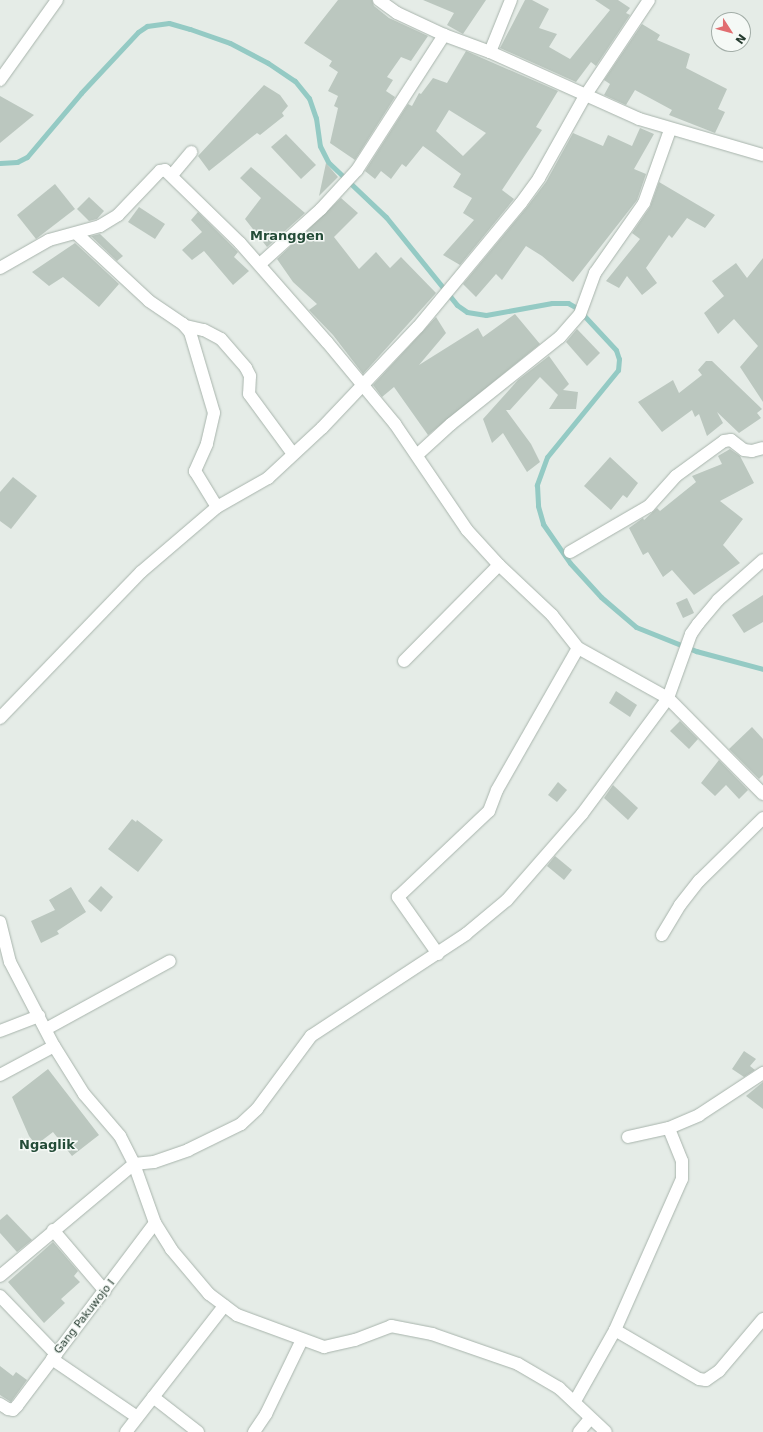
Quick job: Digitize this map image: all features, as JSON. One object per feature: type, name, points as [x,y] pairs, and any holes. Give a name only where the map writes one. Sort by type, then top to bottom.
[{"type":"street","points":[[0,80],[57,0]]},
{"type":"street","points":[[379,0],[397,13],[444,35],[490,52],[586,96],[670,130],[763,155]]},
{"type":"street","points":[[490,52],[511,0]]},
{"type":"street","points":[[0,718],[141,572],[217,507],[268,478],[363,385],[418,328],[454,282],[521,203],[539,178],[586,96],[649,0]]},
{"type":"street","points":[[260,264],[340,189],[357,170],[444,35]]},
{"type":"street","points":[[417,455],[452,424],[560,337],[580,314],[595,273],[644,203],[670,130]]},
{"type":"street","points":[[172,175],[191,152]]},
{"type":"street","points":[[0,268],[49,240],[77,234],[100,226],[118,215],[160,171],[165,170],[172,175],[260,264],[363,385],[417,455],[467,530],[499,565],[542,605],[578,648],[668,698],[763,794]]},
{"type":"street","points":[[77,234],[149,301],[186,326],[204,330],[221,339],[246,368],[250,376],[249,394],[293,454]]},
{"type":"street","points":[[186,326],[190,332],[214,413],[207,444],[195,471],[217,507]]},
{"type":"street","points":[[570,552],[649,506],[676,476],[724,441],[731,440],[744,450],[752,452],[763,448]]},
{"type":"street","points":[[0,1276],[53,1230],[134,1164],[154,1162],[188,1150],[241,1124],[257,1109],[311,1036],[438,954],[466,934],[522,886],[582,814],[668,698],[691,634],[718,600],[763,560]]},
{"type":"street","points":[[404,661],[499,565]]},
{"type":"street","points":[[438,954],[398,897],[489,811],[497,790],[578,648]]},
{"type":"street","points":[[662,935],[680,905],[699,881],[763,818]]},
{"type":"street","points":[[0,922],[2,939],[10,962],[54,1046],[84,1094],[120,1136],[134,1164],[155,1223],[188,1272],[224,1306],[253,1322],[324,1347],[355,1340],[391,1326],[418,1330],[518,1364],[559,1388],[575,1401],[590,1419],[606,1432]]},
{"type":"street","points":[[46,1029],[170,961]]},
{"type":"street","points":[[0,1031],[39,1016]]},
{"type":"street","points":[[0,1075],[54,1046]]},
{"type":"street","points":[[628,1137],[669,1128],[699,1115],[763,1072]]},
{"type":"street","points":[[575,1401],[615,1330],[682,1179],[682,1161],[669,1128]]},
{"type":"street","name":"Gang Pakuwojo I","points":[[0,1404],[13,1410],[106,1291],[155,1223]]},
{"type":"street","points":[[53,1230],[106,1291]]},
{"type":"street","points":[[0,1296],[54,1357],[137,1417]]},
{"type":"street","points":[[126,1432],[224,1306]]},
{"type":"street","points":[[615,1330],[699,1379],[706,1380],[719,1371],[763,1319]]},
{"type":"street","points":[[254,1432],[272,1403],[302,1340]]},
{"type":"street","points":[[153,1397],[198,1432]]},
{"type":"street","points":[[578,1432],[590,1419]]},
{"type":"building","points":[[338,0],[372,0],[374,6],[389,18],[428,36],[411,61],[401,57],[387,77],[393,80],[386,91],[395,97],[355,160],[330,143],[338,108],[334,106],[338,96],[328,91],[338,72],[329,66],[332,61],[304,43]]},
{"type":"building","points":[[423,0],[486,0],[463,34],[447,25],[454,13]]},
{"type":"building","points":[[525,0],[532,0],[549,9],[539,28],[557,34],[549,47],[570,59],[610,10],[595,0],[618,0],[630,8],[626,13],[630,15],[596,66],[591,62],[576,82],[500,48]]},
{"type":"building","points":[[642,24],[660,35],[657,40],[690,54],[686,68],[727,89],[718,109],[725,112],[715,133],[669,115],[672,110],[635,90],[626,105],[604,95],[610,84],[604,80]]},
{"type":"building","points":[[466,51],[558,91],[536,127],[542,130],[502,190],[514,199],[460,265],[443,255],[474,220],[463,213],[472,198],[453,187],[461,174],[423,146],[406,167],[402,164],[391,179],[381,171],[375,179],[365,171],[408,104],[412,106],[419,93],[421,94],[433,78],[447,83]],"holes":[[[449,110],[486,133],[463,156],[436,131]]]},
{"type":"building","points":[[264,85],[280,95],[288,106],[282,113],[284,116],[260,135],[257,133],[209,171],[198,156]]},
{"type":"building","points":[[0,96],[34,115],[0,143]]},
{"type":"building","points":[[640,128],[654,134],[634,169],[646,174],[637,200],[573,282],[542,256],[526,246],[502,280],[496,274],[476,297],[463,284],[546,182],[573,133],[603,146],[608,135],[632,146]]},
{"type":"building","points":[[286,134],[316,165],[301,179],[271,147]]},
{"type":"building","points":[[326,163],[338,177],[319,196]]},
{"type":"building","points":[[251,167],[305,213],[267,247],[245,219],[261,198],[240,178]]},
{"type":"building","points":[[659,182],[715,215],[705,228],[687,218],[672,238],[669,235],[646,268],[657,283],[642,295],[627,276],[619,288],[606,281],[640,239],[632,233],[650,207]]},
{"type":"building","points":[[55,184],[75,209],[36,239],[17,215]]},
{"type":"building","points":[[89,197],[104,211],[97,219],[89,221],[77,209]]},
{"type":"building","points":[[341,198],[358,213],[334,237],[359,269],[376,252],[390,268],[401,257],[436,293],[363,374],[333,335],[309,310],[317,304],[293,282],[277,259]]},
{"type":"building","points":[[139,207],[165,224],[155,239],[128,222]]},
{"type":"building","points":[[198,212],[238,252],[234,257],[249,271],[233,285],[204,251],[192,260],[182,250],[202,232],[191,220]]},
{"type":"building","points":[[100,234],[123,256],[117,261],[91,236]]},
{"type":"building","points":[[75,243],[119,284],[99,307],[63,277],[49,286],[32,272]]},
{"type":"building","points":[[763,258],[763,402],[740,367],[758,346],[734,319],[718,334],[704,313],[724,296],[712,281],[736,263],[747,278]]},
{"type":"building","points":[[515,314],[540,344],[428,435],[394,387],[382,397],[373,385],[436,317],[446,333],[419,365],[478,328],[483,337]]},
{"type":"building","points":[[577,329],[600,353],[587,366],[566,342]]},
{"type":"building","points":[[549,356],[569,384],[563,390],[578,392],[576,409],[549,409],[558,395],[540,377],[510,410],[506,410],[531,444],[540,462],[527,472],[503,433],[492,443],[483,419],[518,380]]},
{"type":"building","points":[[706,361],[712,361],[762,409],[757,413],[761,418],[739,433],[717,412],[723,423],[707,436],[699,414],[695,417],[692,410],[662,432],[638,402],[673,380],[679,393],[702,375],[698,370]]},
{"type":"building","points":[[730,449],[740,456],[754,483],[720,501],[743,519],[723,545],[740,563],[694,595],[672,570],[663,577],[648,552],[643,555],[629,528],[643,518],[644,520],[657,508],[660,511],[696,482],[692,476],[722,464],[718,456]]},
{"type":"building","points":[[610,457],[638,483],[627,498],[623,495],[611,510],[584,486]]},
{"type":"building","points":[[13,477],[37,496],[11,529],[0,521],[0,492]]},
{"type":"building","points":[[763,595],[763,622],[744,633],[732,615]]},
{"type":"building","points":[[687,598],[694,613],[683,618],[676,603]]},
{"type":"building","points":[[616,691],[637,705],[630,717],[609,703]]},
{"type":"building","points":[[680,721],[698,739],[689,749],[670,731]]},
{"type":"building","points":[[752,727],[763,739],[763,775],[759,779],[729,749]]},
{"type":"building","points":[[719,760],[748,790],[739,799],[726,785],[715,796],[701,783]]},
{"type":"building","points":[[558,782],[567,790],[557,802],[548,795]]},
{"type":"building","points":[[613,785],[638,808],[628,820],[604,798]]},
{"type":"building","points":[[132,819],[136,822],[137,820],[163,840],[138,872],[108,849]]},
{"type":"building","points":[[555,856],[572,870],[564,880],[547,866]]},
{"type":"building","points":[[101,886],[113,897],[101,912],[88,901]]},
{"type":"building","points":[[71,887],[86,912],[57,931],[59,934],[41,943],[31,921],[55,910],[49,900]]},
{"type":"building","points":[[744,1051],[756,1059],[750,1066],[755,1070],[744,1077],[732,1069]]},
{"type":"building","points":[[48,1069],[99,1135],[72,1156],[53,1132],[36,1145],[29,1136],[12,1097]]},
{"type":"building","points":[[763,1082],[763,1109],[746,1096]]},
{"type":"building","points":[[7,1214],[32,1240],[17,1252],[0,1233],[0,1220]]},
{"type":"building","points":[[53,1242],[78,1271],[74,1276],[80,1282],[61,1299],[65,1303],[44,1323],[8,1282]]},
{"type":"building","points":[[0,1366],[13,1376],[16,1372],[27,1380],[11,1402],[0,1395]]},
{"type":"waterway","points":[[0,163],[17,162],[27,157],[81,93],[138,32],[147,26],[169,23],[190,29],[230,43],[268,63],[295,81],[309,98],[316,118],[320,146],[328,162],[386,217],[457,305],[467,312],[486,315],[552,303],[568,303],[577,308],[616,350],[619,359],[618,370],[547,457],[537,485],[538,506],[543,524],[570,563],[601,597],[636,627],[696,651],[763,669]]},
{"type":"district","name":"Mranggen","points":[[287,236]]},
{"type":"district","name":"Ngaglik","points":[[47,1145]]}]
